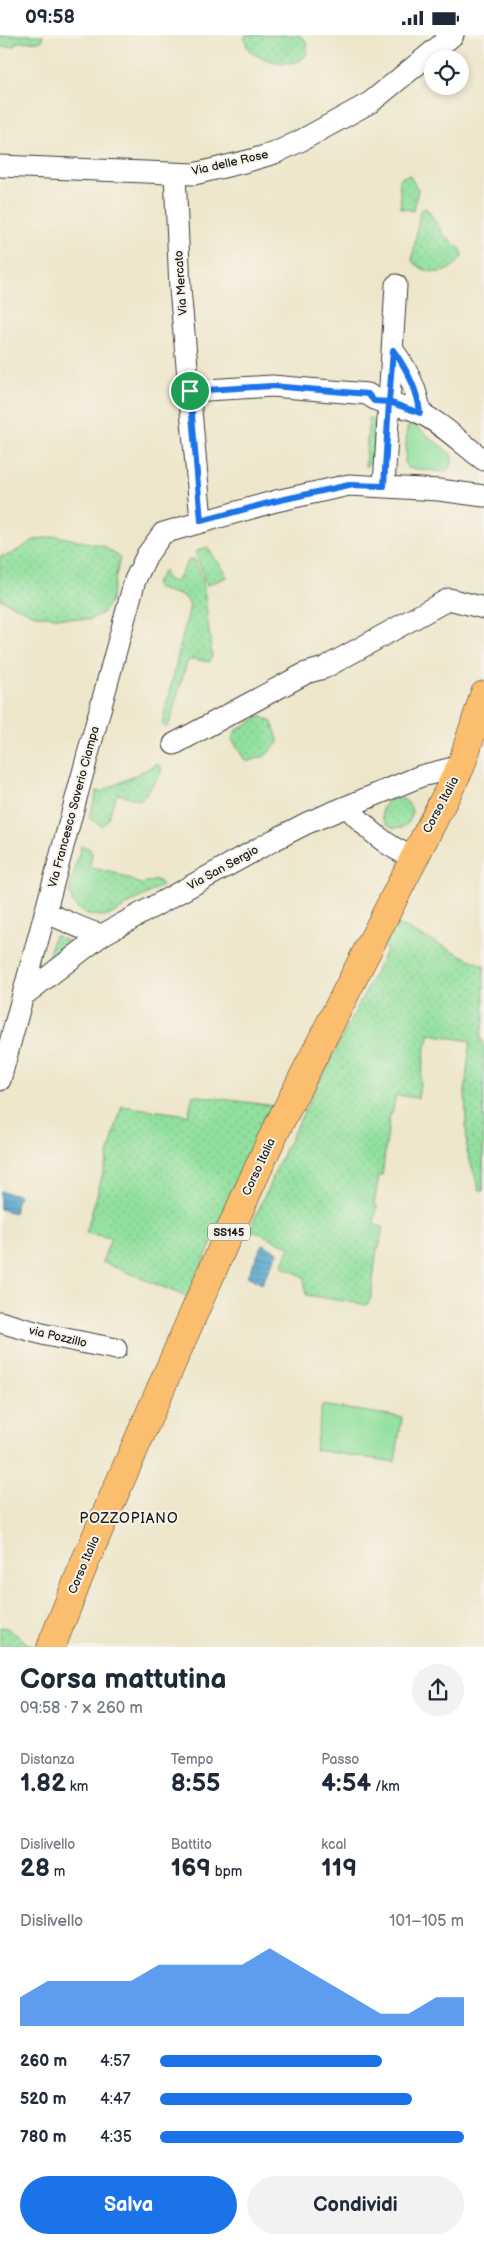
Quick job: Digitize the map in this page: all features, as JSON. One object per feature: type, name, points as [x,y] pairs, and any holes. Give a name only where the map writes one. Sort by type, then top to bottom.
[{"type":"main road","name":"Corso Italia","points":[[51,1647],[98,1531],[266,1150],[413,857],[472,765],[484,695]]},
{"type":"street","name":"Via delle Rose","points":[[0,166],[194,174],[248,161],[275,153],[371,102],[453,35]]},
{"type":"street","name":"Via Mercato","points":[[175,174],[180,289],[201,521]]},
{"type":"street","points":[[384,486],[396,285]]},
{"type":"street","points":[[393,350],[403,363],[419,399],[420,413]]},
{"type":"street","points":[[190,391],[272,386],[368,394],[374,401],[389,402],[420,413],[484,461]]},
{"type":"street","points":[[201,521],[276,501],[349,485],[480,490]]},
{"type":"street","name":"Via Francesco Saverio Ciampa","points":[[0,1080],[135,580],[158,538],[170,530],[201,521]]},
{"type":"street","points":[[174,744],[306,673],[324,669],[449,599],[484,608]]},
{"type":"street","name":"Via San Sergio","points":[[23,996],[102,935],[307,823],[348,808],[421,776],[472,765]]},
{"type":"street","points":[[348,808],[370,830],[396,851],[413,857]]},
{"type":"street","points":[[45,913],[59,917],[74,927],[102,935]]},
{"type":"street","name":"via Pozzillo","points":[[0,1322],[46,1335],[116,1349]]},
{"type":"green space","points":[[0,35],[43,35],[42,41],[16,42],[15,46],[0,47]]},
{"type":"green space","points":[[245,35],[299,35],[307,42],[307,52],[300,61],[285,63],[268,60],[253,54],[249,50]]},
{"type":"green space","points":[[409,175],[418,189],[414,211],[401,208],[399,179]]},
{"type":"green space","points":[[426,208],[445,236],[461,249],[463,255],[458,262],[446,271],[433,272],[426,270],[412,261],[420,211]]},
{"type":"green space","points":[[369,417],[375,422],[372,462],[365,467]]},
{"type":"green space","points":[[410,425],[414,425],[452,455],[452,463],[446,472],[407,468],[405,463],[407,428]]},
{"type":"green space","points":[[56,536],[104,546],[120,558],[110,603],[102,613],[89,620],[35,615],[0,599],[0,556],[10,555],[34,540]]},
{"type":"green space","points":[[207,547],[227,577],[207,585],[195,552]]},
{"type":"green space","points":[[194,559],[203,580],[212,656],[209,662],[193,659],[187,662],[170,722],[166,728],[162,724],[190,605],[185,597],[159,589],[155,584],[164,570],[166,579],[176,582],[188,561]]},
{"type":"green space","points":[[261,716],[272,722],[279,742],[265,756],[246,762],[232,739],[236,730]]},
{"type":"green space","points":[[157,764],[161,767],[161,773],[141,800],[118,794],[108,819],[102,826],[89,818],[97,791],[101,792]]},
{"type":"green space","points":[[397,798],[408,802],[412,813],[408,824],[397,828],[386,824],[382,813],[386,802]]},
{"type":"green space","points":[[81,846],[89,848],[92,853],[90,867],[115,873],[141,884],[157,880],[163,885],[108,916],[86,915],[74,905],[69,892]]},
{"type":"green space","points":[[395,923],[484,966],[484,1021],[480,1037],[484,1047],[483,1191],[479,1189],[467,1151],[465,1092],[470,1041],[430,1034],[425,1050],[418,1098],[396,1095],[392,1114],[390,1114],[382,1176],[379,1176],[374,1204],[377,1205],[374,1225],[383,1227],[379,1248],[377,1248],[371,1298],[367,1305],[306,1295],[304,1277],[282,1266],[290,1247],[250,1229],[285,1149],[387,949],[383,947]]},
{"type":"green space","points":[[54,935],[73,944],[51,962],[47,962]]},
{"type":"green space","points":[[193,1095],[275,1106],[187,1297],[102,1262],[111,1238],[86,1233],[122,1106],[188,1115]]},
{"type":"green space","points":[[322,1405],[402,1417],[395,1462],[315,1450]]},
{"type":"green space","points":[[0,1627],[7,1628],[31,1646],[0,1646]]},
{"type":"water","points":[[0,1191],[19,1195],[14,1213],[0,1209]]},
{"type":"water","points":[[263,1244],[278,1252],[262,1284],[247,1276]]},
{"type":"district","name":"POZZOPIANO","points":[[129,1518]]},
{"type":"route","points":[[190,391],[201,521],[241,509],[349,485],[384,486],[389,402],[420,413],[419,399],[403,363],[393,350],[389,402],[374,401],[368,394],[272,386],[190,391]]}]
